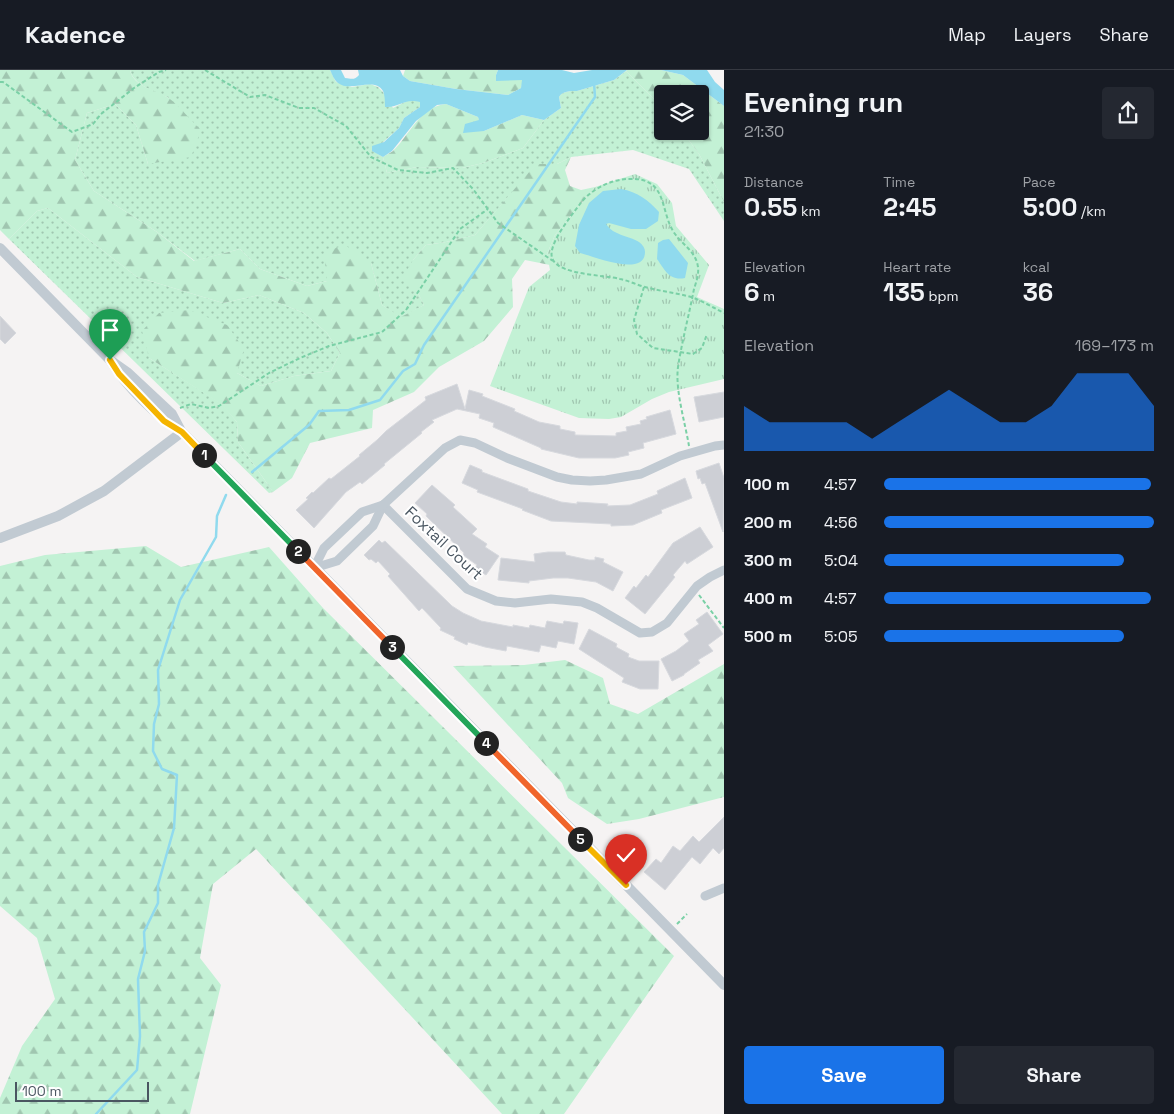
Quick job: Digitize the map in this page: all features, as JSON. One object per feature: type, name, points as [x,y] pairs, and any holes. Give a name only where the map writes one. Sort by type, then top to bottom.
[{"type":"street","points":[[0,248],[110,360],[119,374],[164,421],[182,432],[724,985]]},
{"type":"street","points":[[0,538],[58,516],[104,491],[182,432]]},
{"type":"street","points":[[314,568],[337,561],[373,526],[383,505],[445,448],[460,440],[475,443],[507,458],[557,477],[572,480],[606,480],[641,474],[690,453],[724,445]]},
{"type":"street","points":[[314,568],[324,548],[362,512],[383,505]]},
{"type":"street","name":"Foxtail Court","points":[[383,505],[467,589],[496,601],[515,603],[551,599],[582,602],[597,608],[640,633],[652,632],[667,623],[695,589],[710,577],[724,570]]},
{"type":"street","points":[[704,896],[724,888]]},
{"type":"path","points":[[0,82],[3,82],[72,132],[93,124],[101,114],[134,88],[159,72],[166,70]]},
{"type":"path","points":[[205,70],[250,98],[265,95],[299,108],[314,108],[346,126],[371,157],[398,170],[427,173],[453,168],[473,189],[500,224],[562,267],[583,274],[620,279],[644,287],[693,298],[724,313]]},
{"type":"path","points":[[553,261],[551,256],[556,235],[583,200],[605,184],[637,178],[652,184],[662,197],[669,223],[674,233],[693,253],[698,268],[678,369],[678,385],[690,453]]},
{"type":"path","points":[[174,410],[191,404],[209,408],[219,406],[269,374],[300,358],[329,346],[382,332],[406,310],[460,228],[488,209]]},
{"type":"path","points":[[644,287],[634,320],[637,334],[653,348],[693,354],[702,348],[707,334]]},
{"type":"path","points":[[695,589],[724,628]]},
{"type":"path","points":[[677,924],[687,914]]},
{"type":"green space","points":[[0,70],[130,70],[135,80],[171,100],[201,130],[191,157],[148,164],[136,125],[115,104],[87,113],[75,160],[94,191],[157,232],[194,261],[240,249],[260,269],[307,286],[327,281],[324,252],[345,245],[371,263],[382,305],[401,317],[424,305],[418,293],[402,279],[413,260],[426,245],[475,235],[536,164],[557,164],[571,157],[565,170],[570,186],[581,190],[595,187],[555,235],[547,254],[550,265],[525,260],[512,279],[513,307],[484,341],[439,367],[414,392],[373,410],[372,428],[310,443],[292,478],[273,492],[238,442],[237,422],[221,404],[149,358],[142,331],[159,313],[189,310],[227,325],[244,349],[237,373],[261,386],[294,376],[331,371],[340,353],[327,333],[304,313],[259,295],[223,303],[137,277],[48,208],[37,211],[9,239],[0,230]]},
{"type":"green space","points":[[130,70],[330,70],[336,82],[352,87],[370,84],[378,87],[393,108],[409,100],[420,101],[420,107],[404,118],[399,128],[373,151],[383,157],[387,173],[417,167],[462,168],[483,163],[523,148],[544,120],[561,108],[559,97],[562,94],[614,80],[626,71],[654,99],[654,140],[689,140],[699,154],[724,202],[724,221],[689,169],[633,150],[571,157],[557,164],[536,165],[475,235],[426,245],[413,260],[418,293],[424,305],[401,318],[382,305],[371,263],[327,281],[307,286],[260,269],[240,249],[195,261],[157,232],[94,191],[75,160],[87,113],[115,104],[136,125],[148,164],[169,98],[140,84]]},
{"type":"green space","points":[[405,70],[498,70],[496,75],[523,80],[521,88],[508,95],[410,81],[403,76]]},
{"type":"green space","points":[[661,70],[683,75],[696,85],[654,85],[654,99],[626,71]]},
{"type":"green space","points":[[709,95],[724,106],[724,202],[699,154],[689,140],[709,140]]},
{"type":"green space","points":[[446,104],[478,117],[484,131],[522,115],[544,120],[523,148],[483,163],[462,168],[417,167],[387,173],[383,157],[399,145],[429,110]]},
{"type":"green space","points":[[635,174],[657,184],[672,203],[676,226],[709,265],[697,297],[724,309],[724,379],[669,392],[652,399],[621,417],[609,419],[579,418],[490,386],[529,287],[550,270],[547,254],[555,235],[595,187]]},
{"type":"green space","points":[[48,208],[137,277],[223,303],[259,295],[304,313],[327,333],[340,353],[331,371],[294,376],[261,386],[237,373],[149,358],[222,404],[237,422],[238,442],[273,492],[269,493],[9,239],[37,211]]},
{"type":"green space","points":[[146,546],[181,567],[269,547],[323,608],[674,956],[564,1114],[502,1114],[256,849],[213,884],[200,958],[221,985],[190,1114],[0,1114],[0,1098],[22,1046],[55,999],[37,938],[0,906],[0,566],[45,555]]},
{"type":"green space","points":[[565,660],[603,678],[610,704],[638,714],[724,664],[724,797],[639,819],[607,824],[568,798],[562,783],[453,666],[524,665]]},
{"type":"water","points":[[330,70],[341,70],[345,78],[351,79],[359,75],[358,70],[400,70],[403,76],[410,81],[508,95],[521,88],[522,80],[496,81],[498,70],[562,70],[574,73],[592,70],[627,70],[614,80],[562,94],[559,97],[561,108],[544,120],[522,115],[484,131],[463,133],[465,124],[479,120],[478,117],[446,104],[437,105],[416,121],[392,151],[383,157],[372,151],[372,146],[384,142],[399,128],[404,118],[420,107],[420,102],[409,101],[385,107],[384,93],[379,87],[374,85],[343,86],[337,82]]},
{"type":"water","points":[[661,70],[707,70],[715,82],[724,90],[724,106],[709,95],[709,85],[696,85],[683,75]]},
{"type":"water","points":[[621,189],[642,197],[659,212],[658,221],[646,229],[631,229],[609,223],[606,224],[613,231],[643,245],[645,252],[643,260],[637,264],[628,265],[606,261],[580,253],[575,246],[579,225],[589,203],[603,191]]},
{"type":"water","points":[[669,239],[688,263],[685,278],[671,276],[657,259],[658,243]]},
{"type":"building","points":[[0,316],[16,333],[5,344],[0,339]]},
{"type":"building","points":[[457,384],[465,409],[469,390],[483,394],[482,396],[515,409],[514,411],[539,422],[560,426],[560,429],[575,432],[575,435],[616,436],[616,433],[627,431],[626,427],[641,424],[640,421],[647,419],[646,417],[670,410],[676,434],[643,443],[644,448],[628,452],[629,455],[615,458],[579,458],[541,449],[493,427],[494,423],[479,418],[480,414],[457,409],[432,420],[434,422],[385,465],[362,484],[360,482],[346,492],[314,528],[296,510],[308,499],[306,498],[312,492],[360,456],[386,431],[426,400],[425,397]]},
{"type":"building","points":[[724,392],[724,417],[699,422],[694,397]]},
{"type":"building","points":[[719,463],[724,478],[723,532],[705,483],[702,484],[700,478],[698,479],[696,471]]},
{"type":"building","points":[[470,465],[482,470],[482,472],[528,489],[528,491],[561,502],[608,504],[607,506],[630,505],[658,494],[657,491],[685,478],[692,498],[661,510],[662,513],[633,525],[611,526],[611,524],[551,521],[477,492],[478,490],[462,483]]},
{"type":"building","points":[[432,485],[455,505],[453,507],[477,529],[472,534],[487,544],[485,547],[499,556],[486,575],[475,568],[477,565],[463,555],[464,553],[415,503]]},
{"type":"building","points":[[700,527],[713,547],[687,564],[685,561],[673,575],[675,577],[645,614],[625,598],[646,575],[648,577],[673,543]]},
{"type":"building","points":[[379,540],[382,543],[385,541],[452,606],[463,613],[481,621],[513,627],[513,625],[529,628],[530,625],[545,628],[547,621],[563,624],[564,621],[578,623],[574,644],[558,641],[556,648],[541,645],[539,652],[507,646],[506,651],[468,642],[467,645],[454,639],[455,637],[440,630],[441,628],[422,608],[419,611],[388,576],[390,574],[378,561],[376,563],[371,559],[369,560],[364,555]]},
{"type":"building","points":[[565,552],[566,555],[589,560],[595,560],[595,557],[604,559],[603,562],[623,572],[613,591],[596,582],[568,578],[529,581],[529,583],[498,580],[501,558],[535,562],[534,554]]},
{"type":"building","points":[[707,612],[723,634],[708,645],[713,651],[698,660],[700,663],[672,681],[661,659],[689,641],[684,634],[699,624],[696,620]]},
{"type":"building","points":[[589,629],[617,644],[616,647],[629,654],[628,657],[639,661],[659,661],[658,689],[640,689],[622,682],[624,678],[579,649]]},
{"type":"building","points":[[724,817],[724,848],[719,854],[713,848],[700,864],[692,857],[665,890],[644,872],[656,859],[661,863],[673,846],[680,851],[693,836],[699,842]]},
{"type":"waterway","points":[[252,472],[309,425],[319,411],[349,410],[380,400],[403,371],[415,364],[424,345],[595,97],[594,83]]},
{"type":"waterway","points":[[96,1114],[137,1070],[140,1036],[138,979],[145,951],[144,932],[158,903],[158,885],[174,828],[177,775],[162,769],[153,751],[154,724],[159,704],[158,670],[180,600],[216,537],[217,516],[226,495]]},
{"type":"route","points":[[110,360],[119,374],[164,421],[182,432],[626,885]]}]
